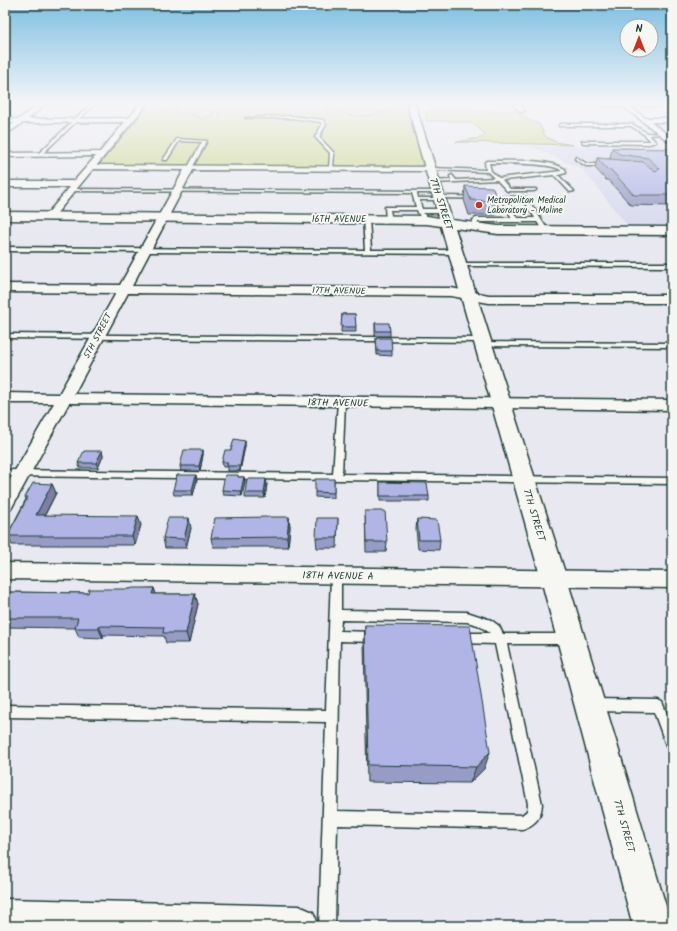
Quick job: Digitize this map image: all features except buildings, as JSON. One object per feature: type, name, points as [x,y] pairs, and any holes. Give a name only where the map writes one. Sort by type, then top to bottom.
[{"type":"street","points":[[49,217],[107,147]]},
{"type":"street","name":"7TH STREET","points":[[424,147],[430,169],[434,206],[458,259],[500,404],[554,579],[653,926]]},
{"type":"street","points":[[5,155],[101,154]]},
{"type":"street","points":[[91,167],[430,169]]},
{"type":"street","name":"5TH STREET","points":[[5,504],[98,338],[190,167]]},
{"type":"street","points":[[5,184],[74,187]]},
{"type":"street","name":"16TH AVENUE","points":[[5,216],[366,219],[388,217],[434,206],[474,227],[498,230],[542,225],[672,231]]},
{"type":"street","name":"17TH AVENUE","points":[[5,288],[451,292],[489,299],[672,299]]},
{"type":"street","name":"18TH AVENUE","points":[[5,398],[341,403],[672,405]]},
{"type":"street","name":"18TH AVENUE A","points":[[5,571],[672,580]]},
{"type":"street","points":[[5,919],[199,925],[299,926]]},
{"type":"lane","points":[[39,155],[47,147]]},
{"type":"lane","points":[[164,159],[173,147]]},
{"type":"lane","points":[[190,167],[201,147]]},
{"type":"lane","points":[[327,147],[332,153],[331,168]]},
{"type":"lane","points":[[576,158],[586,165],[611,166]]},
{"type":"lane","points":[[434,206],[454,181],[498,179],[555,174],[564,172],[563,169],[548,165],[487,162],[490,171],[498,179],[509,190],[534,190]]},
{"type":"lane","points":[[430,169],[490,171]]},
{"type":"lane","points":[[448,170],[454,181]]},
{"type":"lane","points":[[555,174],[572,191]]},
{"type":"lane","points":[[74,187],[178,190],[414,192],[434,206]]},
{"type":"lane","points":[[414,192],[416,199]]},
{"type":"lane","points":[[503,198],[515,220]]},
{"type":"lane","points":[[416,199],[434,206],[503,198],[525,198],[542,225]]},
{"type":"lane","points":[[416,199],[424,199],[434,206]]},
{"type":"lane","points":[[424,199],[434,206]]},
{"type":"lane","points":[[491,204],[506,204]]},
{"type":"lane","points":[[366,219],[368,252]]},
{"type":"lane","points":[[474,227],[476,220],[515,220],[542,225]]},
{"type":"lane","points":[[5,248],[368,252],[458,259],[672,265]]},
{"type":"lane","points":[[5,336],[672,345]]},
{"type":"lane","points":[[337,478],[341,403]]},
{"type":"lane","points":[[5,473],[672,481]]},
{"type":"lane","points":[[327,926],[336,576]]},
{"type":"lane","points":[[330,818],[523,822],[530,819],[534,813],[534,804],[498,633],[479,619],[467,616],[335,615]]},
{"type":"lane","points":[[334,636],[374,637]]},
{"type":"lane","points":[[448,638],[571,639]]},
{"type":"lane","points":[[590,705],[658,706],[672,743]]},
{"type":"lane","points":[[5,711],[332,716]]},
{"type":"shaded area","points":[[533,147],[669,147],[672,150],[672,225],[627,225],[582,169]]},
{"type":"green space","points":[[114,147],[419,147],[423,164],[418,167],[99,165]]},
{"type":"place","name":"Metropolitan Medical Laboratory - Moline","points":[[479,205]]}]
